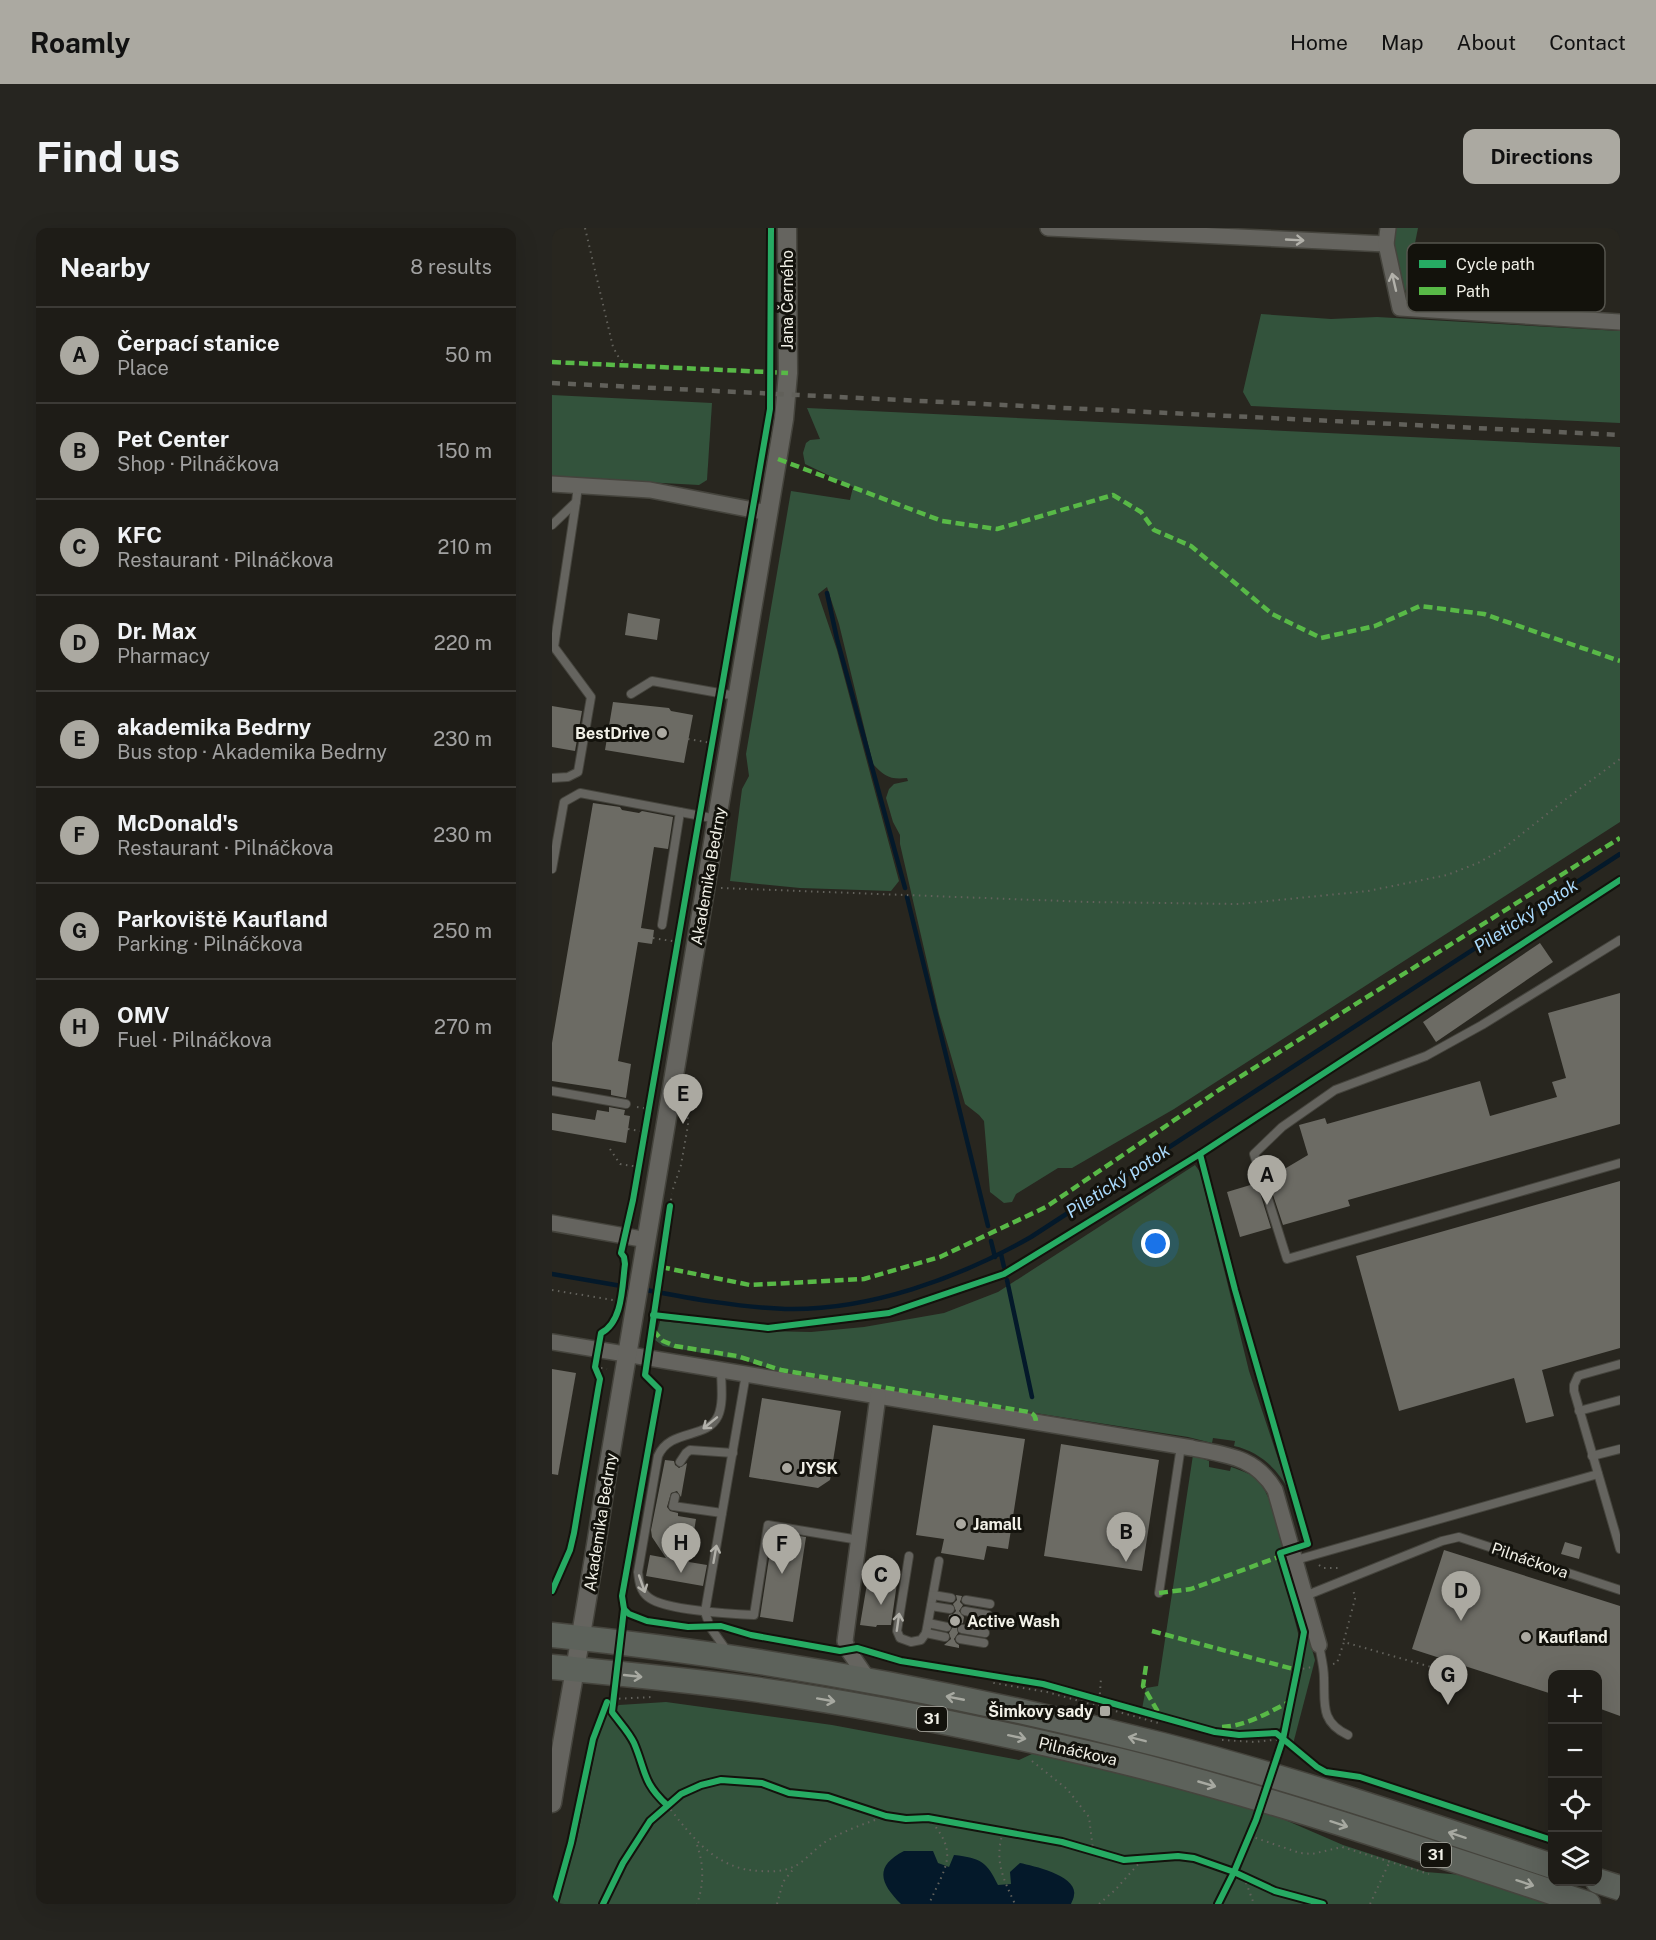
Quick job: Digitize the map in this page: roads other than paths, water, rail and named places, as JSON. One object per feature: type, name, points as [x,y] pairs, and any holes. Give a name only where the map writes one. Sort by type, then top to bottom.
[{"type":"main road","name":"Pilnáčkova","points":[[552,1635],[733,1658],[974,1702],[1164,1746],[1323,1792],[1548,1865]]},
{"type":"main road","name":"Pilnáčkova","points":[[563,1668],[815,1698],[948,1722],[1108,1758],[1283,1806],[1588,1904]]},
{"type":"main road","points":[[1602,1882],[1620,1888]]},
{"type":"street","name":"Jana Černého","points":[[786,402],[788,373],[787,228]]},
{"type":"street","points":[[1048,228],[1386,244]]},
{"type":"street","points":[[1388,228],[1386,244],[1400,308],[1407,308]]},
{"type":"street","points":[[1463,312],[1620,322]]},
{"type":"street","name":"Akademika Bedrny","points":[[552,1803],[563,1668],[580,1638],[590,1592],[628,1355],[626,1310],[643,1264],[786,402]]},
{"type":"street","points":[[552,484],[650,490],[769,513]]},
{"type":"street","points":[[552,1223],[647,1240]]},
{"type":"street","points":[[552,1342],[1181,1446],[1229,1455],[1250,1463],[1262,1471],[1275,1490],[1319,1645]]},
{"type":"street","points":[[870,1682],[848,1650],[845,1641],[878,1396]]},
{"type":"lane","points":[[552,778],[567,777],[578,772],[591,697],[554,647],[578,486]]},
{"type":"lane","points":[[552,525],[576,502]]},
{"type":"lane","points":[[631,694],[652,681],[738,697]]},
{"type":"lane","points":[[552,869],[564,802],[580,793],[717,819]]},
{"type":"lane","points":[[662,926],[680,812]]},
{"type":"lane","points":[[1620,940],[1482,1025],[1426,1056],[1335,1090],[1282,1127],[1254,1154],[1287,1259],[1620,1163]]},
{"type":"lane","points":[[552,1091],[629,1105]]},
{"type":"lane","points":[[1620,1364],[1578,1376],[1574,1385],[1579,1411],[1620,1549]]},
{"type":"lane","points":[[721,1369],[721,1399],[718,1417],[705,1429],[671,1441],[665,1445],[658,1456],[638,1572],[641,1589],[648,1598],[656,1602],[705,1612],[754,1615],[768,1525],[858,1544]]},
{"type":"lane","points":[[733,1658],[710,1626],[705,1612],[746,1374]]},
{"type":"lane","points":[[1579,1411],[1620,1400]]},
{"type":"lane","points":[[1159,1593],[1181,1446]]},
{"type":"lane","points":[[1592,1455],[1620,1449]]},
{"type":"lane","points":[[680,1462],[690,1450],[733,1453]]},
{"type":"lane","points":[[1296,1560],[1598,1474]]},
{"type":"lane","points":[[675,1497],[673,1506],[722,1513]]},
{"type":"lane","name":"Pilnáčkova","points":[[1305,1596],[1459,1537],[1620,1590]]},
{"type":"lane","points":[[909,1556],[897,1633],[900,1638],[911,1642],[921,1640],[926,1634],[939,1561]]},
{"type":"lane","points":[[933,1595],[951,1598]]},
{"type":"lane","points":[[966,1600],[990,1604]]},
{"type":"lane","points":[[931,1606],[950,1609]]},
{"type":"lane","points":[[965,1611],[988,1615]]},
{"type":"lane","points":[[928,1623],[947,1626]]},
{"type":"lane","points":[[962,1629],[985,1633]]},
{"type":"lane","points":[[926,1634],[945,1637]]},
{"type":"lane","points":[[960,1639],[984,1643]]},
{"type":"lane","points":[[1319,1645],[1323,1665],[1325,1710],[1331,1723],[1348,1735]]},
{"type":"water","points":[[904,1851],[933,1851],[938,1863],[949,1867],[954,1855],[977,1860],[986,1866],[998,1885],[1011,1884],[1010,1872],[1020,1863],[1035,1867],[1054,1873],[1069,1882],[1073,1888],[1074,1897],[1071,1904],[901,1904],[889,1890],[883,1876],[888,1863]]},
{"type":"waterway","points":[[827,593],[837,639],[905,888]]},
{"type":"waterway","name":"Piletický potok","points":[[641,1289],[749,1306],[785,1309],[817,1308],[881,1298],[974,1266],[1031,1237],[1620,854]]},
{"type":"waterway","points":[[907,897],[988,1226]]},
{"type":"waterway","points":[[991,1241],[995,1257]]},
{"type":"waterway","points":[[1001,1254],[1004,1267]]},
{"type":"waterway","name":"Piletický potok","points":[[552,1274],[633,1288]]},
{"type":"waterway","points":[[1007,1280],[1032,1397]]},
{"type":"railway","points":[[552,383],[1620,435]]},
{"type":"place","name":"BestDrive","points":[[662,733]]},
{"type":"place","name":"akademika Bedrny","points":[[683,1124]]},
{"type":"place","name":"Čerpací stanice","points":[[1267,1205]]},
{"type":"place","name":"JYSK","points":[[787,1468]]},
{"type":"place","name":"Jamall","points":[[961,1524]]},
{"type":"place","name":"Pet Center","points":[[1126,1562]]},
{"type":"place","name":"OMV","points":[[681,1573]]},
{"type":"place","name":"McDonald's","points":[[782,1574]]},
{"type":"place","name":"KFC","points":[[881,1605]]},
{"type":"place","name":"Active Wash","points":[[955,1621]]},
{"type":"place","name":"Dr. Max","points":[[1461,1621]]},
{"type":"place","name":"Kaufland","points":[[1526,1637]]},
{"type":"place","name":"Parkoviště Kaufland","points":[[1448,1705]]},
{"type":"place","name":"Šimkovy sady","points":[[1105,1711]]}]
